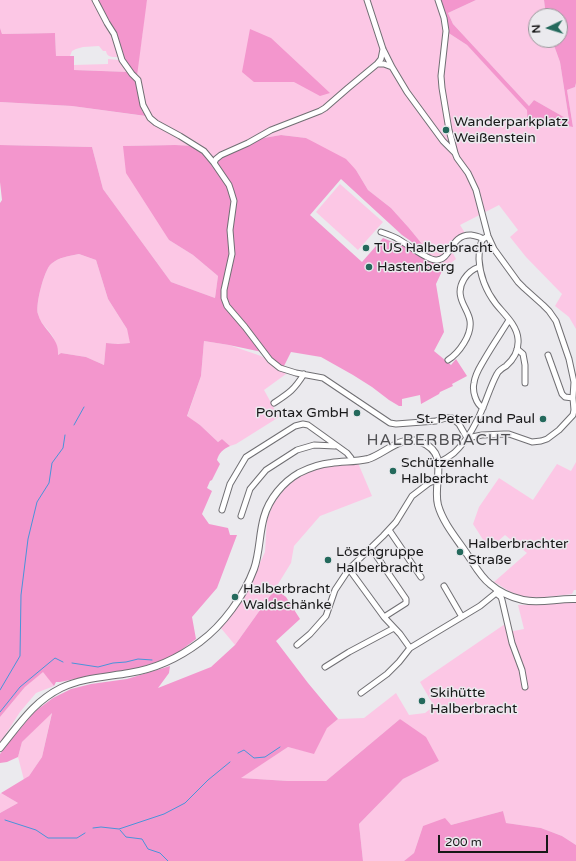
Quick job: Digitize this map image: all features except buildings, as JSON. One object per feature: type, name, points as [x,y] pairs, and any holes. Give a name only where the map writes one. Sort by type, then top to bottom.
[{"type":"main road","points":[[0,748],[31,709],[42,700],[62,688],[84,680],[137,672],[158,665],[184,653],[208,635],[223,620],[238,600],[253,570],[258,555],[267,509],[283,485],[308,469],[330,463],[370,458],[404,441],[414,440],[420,442],[428,446],[436,456],[439,469],[436,495],[442,514],[449,528],[481,575],[497,591],[508,596],[528,601],[576,599]]},
{"type":"street","points":[[95,0],[114,34],[122,60],[138,80],[143,105],[150,118],[203,150],[229,185],[234,201],[234,207],[230,230],[232,254],[224,290],[225,302],[270,360],[280,368],[323,378],[390,423],[424,422],[452,418],[459,424],[467,438]]},
{"type":"street","points":[[367,0],[383,49],[392,67],[407,92],[443,141],[455,153],[468,173],[476,190],[485,238],[518,282],[549,311],[556,321],[571,366],[574,382],[573,398],[575,410],[572,416],[559,430],[547,439],[541,441],[528,441],[506,434],[482,435],[467,438]]},
{"type":"street","points":[[438,0],[446,30],[441,76],[442,88],[449,130],[455,153]]},
{"type":"street","points":[[214,163],[218,156],[228,151],[248,143],[271,130],[325,108],[377,64],[381,59],[383,49]]},
{"type":"street","points":[[377,64],[384,64],[392,67]]},
{"type":"street","points":[[381,232],[397,238],[429,258],[436,260],[439,260],[444,256],[458,238],[462,236],[470,235],[485,238]]},
{"type":"street","points":[[438,463],[454,453],[467,438],[483,408],[498,372],[508,364],[517,349],[517,333],[509,320],[495,303],[482,280],[479,267],[480,244],[485,238]]},
{"type":"street","points":[[448,360],[455,356],[467,338],[470,326],[469,316],[461,299],[460,289],[468,274],[473,269],[479,267]]},
{"type":"street","points":[[483,408],[477,402],[473,387],[477,372],[509,320]]},
{"type":"street","points":[[517,349],[523,354],[525,365],[525,383]]},
{"type":"street","points":[[548,355],[563,396],[573,398]]},
{"type":"street","points":[[274,403],[291,391],[298,384],[304,374]]},
{"type":"street","points":[[222,510],[230,484],[246,457],[295,426],[303,424],[308,425],[349,455],[351,461]]},
{"type":"street","points":[[241,516],[250,489],[266,470],[298,450],[314,444],[336,446]]},
{"type":"street","points":[[297,645],[310,634],[326,616],[335,590],[349,568],[396,522],[412,496],[429,483],[438,482]]},
{"type":"street","points":[[389,530],[420,577]]},
{"type":"street","points":[[371,548],[406,598],[406,603],[384,617]]},
{"type":"street","points":[[349,568],[384,617],[400,634],[410,648]]},
{"type":"street","points":[[444,586],[462,617]]},
{"type":"street","points":[[360,693],[387,674],[410,648],[480,606],[497,591],[502,600],[512,643],[522,670],[524,686]]},
{"type":"street","points":[[325,667],[349,652],[394,628]]},
{"type":"shaded area","points":[[0,0],[95,0],[113,37],[119,57],[109,56],[106,51],[103,51],[99,46],[76,49],[72,51],[70,56],[56,56],[55,33],[2,34],[0,28]]},
{"type":"shaded area","points":[[95,0],[147,0],[137,76],[123,59],[116,34]]},
{"type":"shaded area","points":[[147,0],[438,0],[444,30],[467,45],[528,110],[528,126],[562,125],[573,127],[567,90],[575,87],[576,83],[576,329],[569,317],[555,306],[562,294],[526,257],[510,237],[518,230],[499,205],[460,225],[465,233],[455,238],[449,246],[456,259],[443,269],[391,208],[368,190],[356,170],[306,138],[281,135],[258,139],[209,160],[195,146],[124,146],[169,240],[193,255],[218,276],[215,298],[171,282],[103,189],[92,147],[0,145],[0,102],[72,106],[145,116],[138,97],[137,77]]},
{"type":"shaded area","points":[[438,0],[476,0],[448,13],[453,24],[529,106],[534,100],[569,120],[560,62],[555,48],[568,48],[568,8],[545,8],[544,0],[576,0],[576,83],[575,87],[567,90],[573,127],[562,125],[528,126],[527,110],[467,45],[444,30]]},
{"type":"shaded area","points":[[476,0],[544,0],[545,8],[528,8],[528,48],[555,48],[560,62],[569,120],[534,100],[529,106],[453,24],[448,13]]},
{"type":"shaded area","points":[[0,28],[2,34],[55,33],[56,56],[74,56],[74,70],[129,72],[136,80],[142,111],[146,116],[72,106],[0,102]]},
{"type":"shaded area","points":[[250,29],[271,38],[330,93],[320,96],[294,82],[254,82],[242,72]]},
{"type":"shaded area","points":[[108,59],[119,60],[129,72],[74,70],[74,65],[108,64]]},
{"type":"shaded area","points":[[281,135],[306,138],[346,159],[356,170],[368,190],[391,208],[409,228],[432,256],[402,235],[341,179],[310,215],[362,262],[383,238],[405,247],[431,262],[438,263],[443,269],[436,284],[444,332],[434,351],[451,365],[456,359],[467,376],[452,384],[453,386],[421,404],[420,395],[402,399],[402,406],[399,406],[353,375],[321,357],[291,352],[283,368],[262,352],[204,341],[201,376],[187,416],[200,425],[218,442],[222,439],[230,446],[225,448],[219,455],[217,460],[220,464],[207,488],[212,491],[202,514],[209,524],[228,528],[230,535],[237,535],[217,588],[192,617],[196,639],[172,657],[132,670],[56,682],[54,686],[43,672],[25,687],[0,717],[0,203],[2,200],[0,182],[0,145],[92,147],[103,189],[171,282],[215,298],[218,276],[193,255],[169,240],[126,173],[123,146],[195,146],[202,151],[209,160],[222,153],[258,139]],"holes":[[[79,254],[96,260],[108,299],[127,329],[130,343],[106,343],[104,365],[86,357],[61,353],[58,355],[56,343],[39,318],[37,310],[43,280],[51,264],[61,258]]]},
{"type":"shaded area","points":[[340,184],[383,222],[358,250],[316,212]]},
{"type":"shaded area","points":[[79,254],[96,260],[108,299],[127,329],[131,343],[106,343],[104,365],[86,357],[61,353],[58,355],[53,337],[39,318],[37,310],[43,280],[51,264],[64,257]]},
{"type":"shaded area","points":[[204,341],[229,345],[261,356],[283,368],[286,374],[264,390],[279,417],[236,444],[230,446],[222,439],[218,442],[200,425],[187,417],[201,376]]},
{"type":"shaded area","points":[[576,462],[576,590],[574,590],[572,594],[542,597],[526,597],[510,592],[494,582],[527,553],[505,535],[489,549],[473,524],[479,507],[499,478],[533,500],[557,464],[571,471]]},
{"type":"shaded area","points":[[358,463],[372,496],[320,516],[294,546],[291,563],[275,589],[235,645],[220,627],[251,582],[265,552],[267,520],[273,504],[285,488],[296,477],[321,467]]},
{"type":"shaded area","points":[[275,589],[286,597],[300,619],[276,641],[338,719],[327,728],[314,754],[288,747],[241,778],[288,781],[326,781],[400,719],[426,737],[439,761],[403,779],[359,824],[363,861],[0,861],[0,813],[18,803],[1,793],[29,776],[42,757],[52,713],[22,742],[18,757],[7,762],[0,763],[0,754],[34,712],[53,698],[71,689],[91,684],[127,679],[170,666],[169,673],[158,688],[211,667],[235,645]]},
{"type":"shaded area","points":[[576,602],[576,845],[562,836],[541,828],[505,823],[503,811],[451,825],[423,826],[414,853],[404,861],[363,861],[359,824],[403,779],[439,761],[400,719],[326,781],[288,781],[240,778],[288,747],[314,753],[327,727],[338,719],[364,718],[396,693],[409,715],[425,713],[434,706],[420,682],[505,624],[508,632],[524,629],[518,605]]},
{"type":"shaded area","points":[[43,671],[54,686],[36,693],[20,712],[0,743],[0,717],[25,687]]},
{"type":"shaded area","points":[[52,712],[42,757],[29,776],[24,780],[18,757],[22,742]]},
{"type":"shaded area","points":[[1,793],[18,803],[0,813],[0,794]]},
{"type":"shaded area","points":[[503,811],[506,823],[541,828],[562,836],[576,845],[576,861],[404,861],[414,853],[423,826],[445,818],[451,825]]},
{"type":"waterway","points":[[74,425],[84,407]]},
{"type":"waterway","points":[[0,690],[20,656],[21,595],[28,539],[37,502],[49,483],[52,463],[63,448],[65,435]]},
{"type":"waterway","points":[[0,712],[20,687],[55,658],[63,662]]},
{"type":"waterway","points":[[72,663],[98,667],[138,659],[152,660]]},
{"type":"waterway","points":[[238,753],[244,750],[254,758],[265,757],[280,747]]},
{"type":"waterway","points":[[93,828],[101,827],[119,829],[164,814],[185,803],[208,780],[230,762]]},
{"type":"waterway","points":[[5,820],[36,830],[48,838],[77,838],[85,833]]},
{"type":"waterway","points":[[120,830],[126,837],[142,839],[148,849],[160,853],[168,861]]},
{"type":"place","name":"Wanderparkplatz Weißenstein","points":[[446,130]]},
{"type":"place","name":"TUS Halberbracht","points":[[366,248]]},
{"type":"place","name":"Hastenberg","points":[[369,267]]},
{"type":"place","name":"Pontax GmbH","points":[[357,413]]},
{"type":"place","name":"St. Peter und Paul","points":[[543,419]]},
{"type":"place","name":"Schützenhalle Halberbracht","points":[[393,471]]},
{"type":"place","name":"Halberbrachter Straße","points":[[460,552]]},
{"type":"place","name":"Löschgruppe Halberbracht","points":[[328,560]]},
{"type":"place","name":"Halberbracht Waldschänke","points":[[235,597]]},
{"type":"place","name":"Skihütte Halberbracht","points":[[422,701]]},
{"type":"district","name":"HALBERBRACHT","points":[[439,441]]}]
